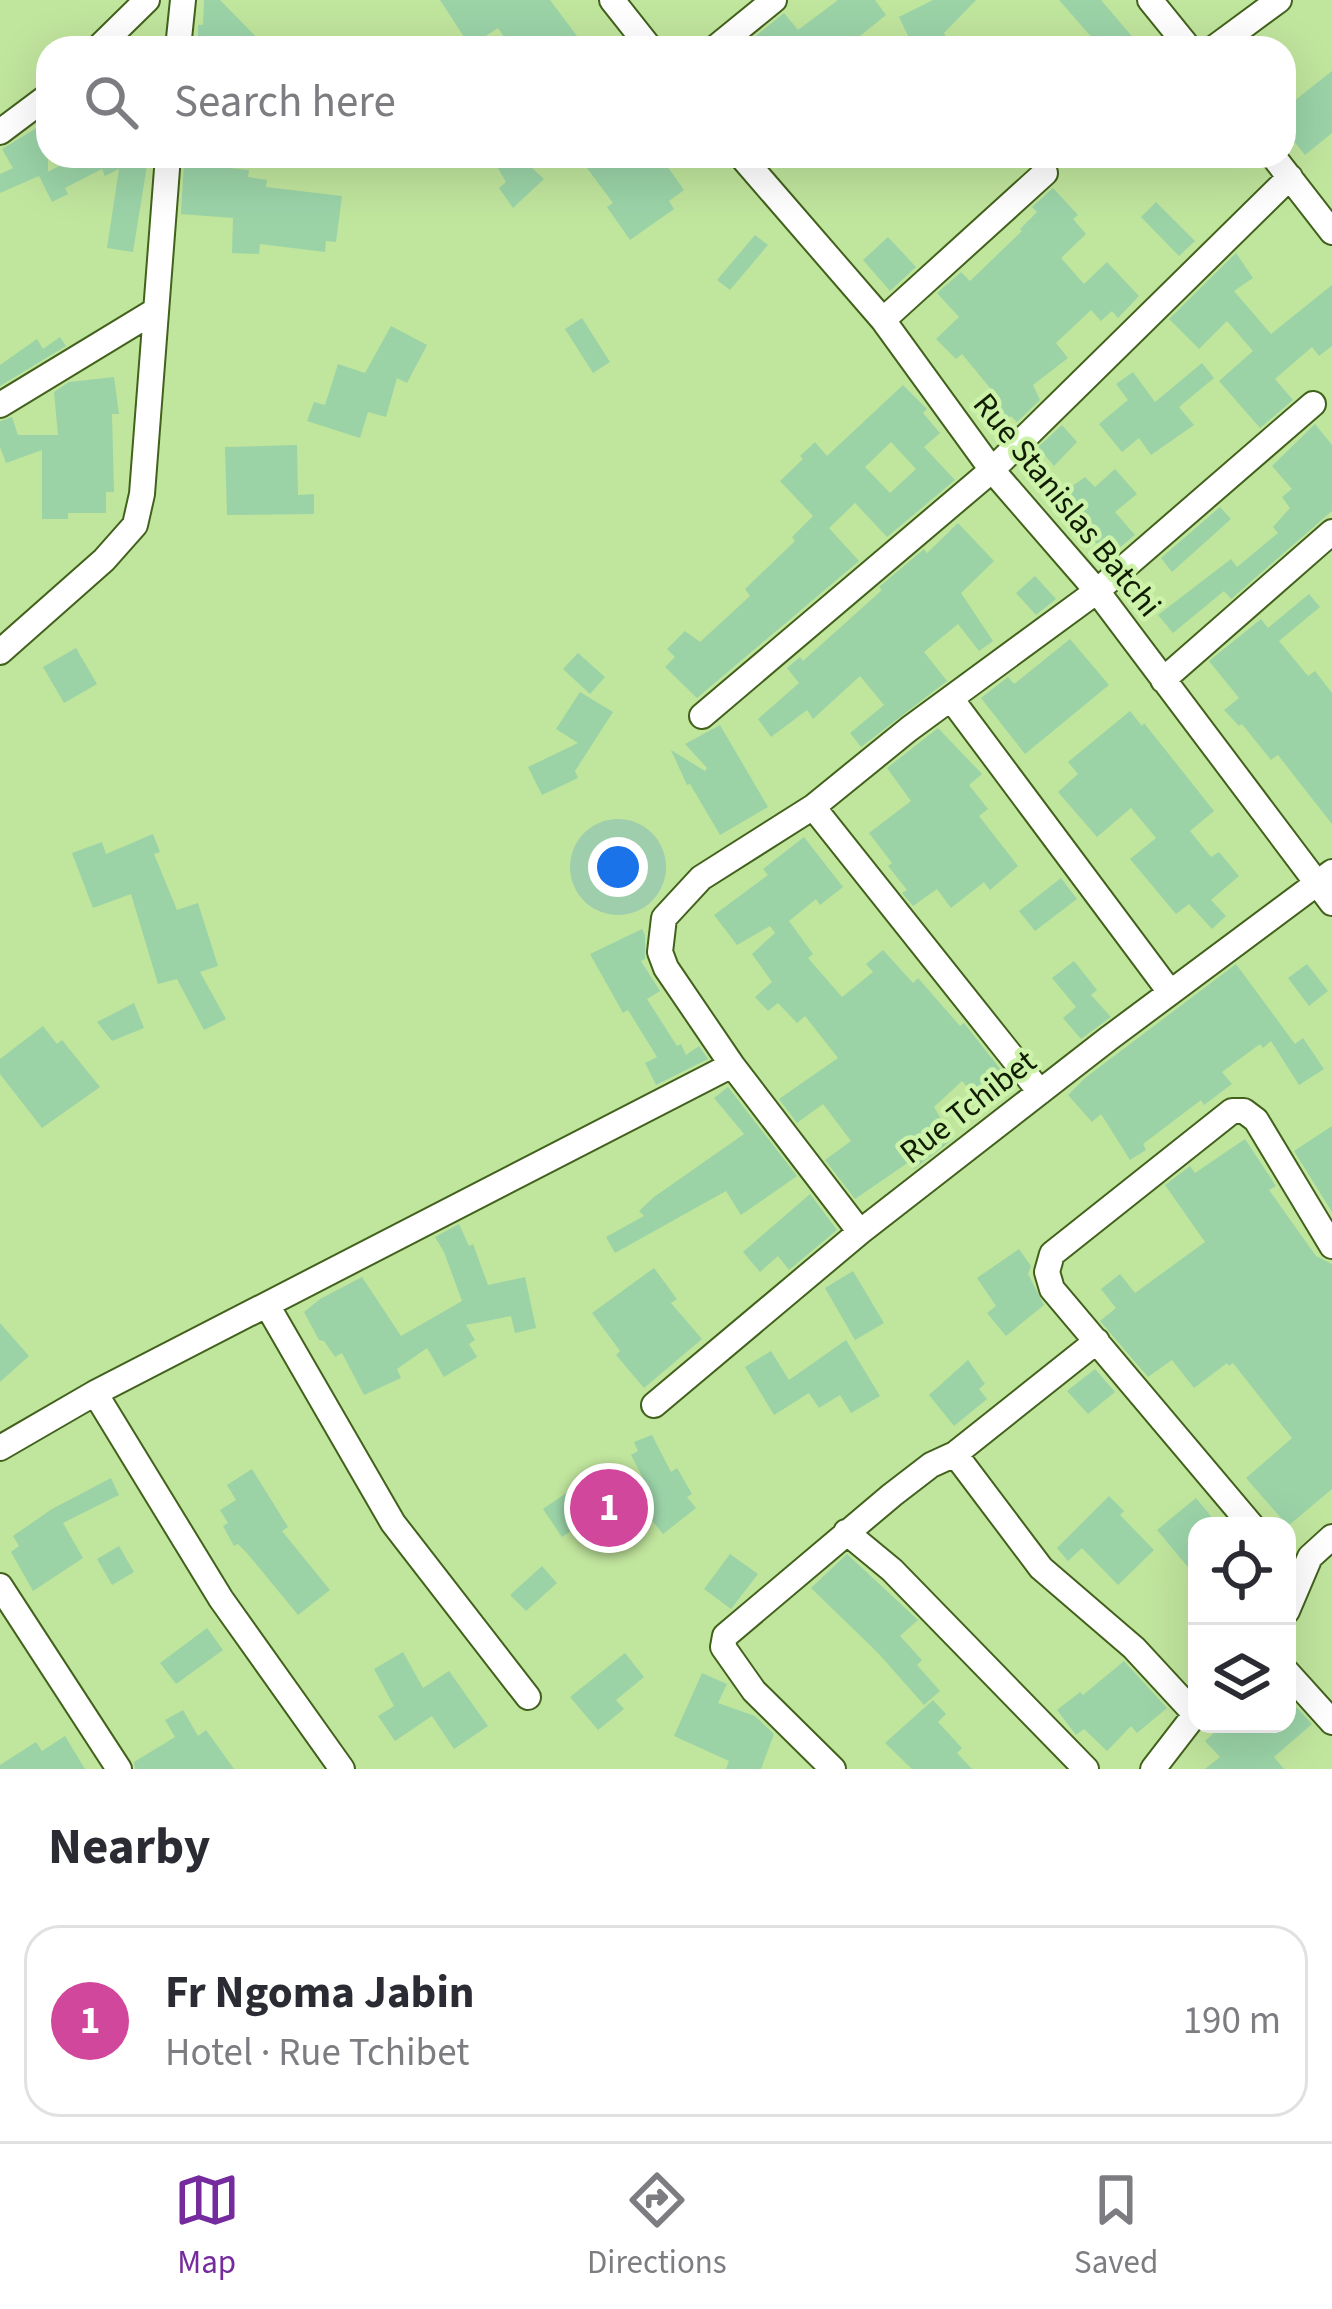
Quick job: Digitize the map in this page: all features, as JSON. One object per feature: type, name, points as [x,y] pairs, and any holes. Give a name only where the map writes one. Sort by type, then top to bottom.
[{"type":"street","points":[[110,36],[147,0]]},
{"type":"street","points":[[179,36],[183,0]]},
{"type":"street","points":[[612,0],[640,36]]},
{"type":"street","points":[[730,36],[774,0]]},
{"type":"street","points":[[1150,0],[1180,36]]},
{"type":"street","points":[[1230,36],[1279,0]]},
{"type":"street","points":[[0,132],[36,105]]},
{"type":"street","points":[[0,652],[104,560],[135,524],[142,494],[167,168]]},
{"type":"street","name":"Rue Stanislas Batchi","points":[[751,168],[883,320],[992,470],[1097,591],[1327,887]]},
{"type":"street","points":[[1282,168],[1332,232]]},
{"type":"street","points":[[883,320],[1045,173]]},
{"type":"street","points":[[702,716],[992,470],[1290,178]]},
{"type":"street","points":[[0,405],[153,312]]},
{"type":"street","points":[[860,1232],[732,1065],[666,968],[660,952],[664,918],[700,878],[813,807],[909,729],[1097,591],[1313,404]]},
{"type":"street","points":[[1163,680],[1332,532]]},
{"type":"street","points":[[952,700],[1170,992]]},
{"type":"street","points":[[813,807],[1040,1092]]},
{"type":"street","name":"Rue Tchibet","points":[[654,1405],[860,1232],[1040,1092],[1170,992],[1327,887]]},
{"type":"street","points":[[0,1448],[95,1393],[732,1065]]},
{"type":"street","points":[[1244,1517],[1052,1289],[1047,1272],[1052,1254],[1232,1111],[1244,1111],[1256,1120],[1332,1246]]},
{"type":"street","points":[[267,1305],[393,1522],[528,1697]]},
{"type":"street","points":[[833,1769],[754,1691],[722,1642],[733,1627],[846,1532],[931,1466],[955,1454],[1097,1341]]},
{"type":"street","points":[[95,1393],[221,1599],[342,1769]]},
{"type":"street","points":[[955,1454],[1040,1568],[1134,1648],[1188,1705]]},
{"type":"street","points":[[846,1532],[892,1570],[1086,1769]]},
{"type":"street","points":[[1296,1572],[1332,1537]]},
{"type":"street","points":[[0,1586],[119,1769]]},
{"type":"street","points":[[1296,1682],[1332,1722]]},
{"type":"street","points":[[1153,1769],[1188,1723]]},
{"type":"building","points":[[204,0],[220,0],[255,36],[198,36],[198,25],[203,25]]},
{"type":"building","points":[[440,0],[550,0],[577,36],[504,36],[498,28],[486,36],[463,36]]},
{"type":"building","points":[[838,0],[875,0],[886,15],[860,36],[756,36],[784,13],[798,30]]},
{"type":"building","points":[[933,0],[976,0],[946,36],[908,36],[899,17]]},
{"type":"building","points":[[1059,0],[1101,0],[1132,36],[1090,36]]},
{"type":"building","points":[[1332,71],[1332,133],[1305,155],[1296,144],[1296,100]]},
{"type":"building","points":[[36,128],[36,168],[48,168],[48,172],[0,193],[0,174],[13,168],[2,149]]},
{"type":"building","points":[[55,168],[147,168],[133,252],[107,248],[119,169],[105,176],[102,169],[65,188],[68,194],[52,202],[39,176]]},
{"type":"building","points":[[184,168],[249,170],[248,177],[267,180],[266,187],[342,196],[336,242],[326,241],[325,252],[260,244],[259,254],[232,253],[233,218],[181,214]]},
{"type":"building","points":[[498,168],[532,168],[544,179],[513,208],[499,188],[506,182]]},
{"type":"building","points":[[587,168],[668,168],[684,190],[669,201],[674,209],[630,240],[607,207],[613,203]]},
{"type":"building","points":[[1053,188],[1078,215],[1073,219],[1086,234],[1061,258],[1084,284],[1107,262],[1139,296],[1118,318],[1112,311],[1101,321],[1091,310],[1056,343],[1068,358],[1033,385],[1040,400],[1017,422],[1011,416],[1000,424],[983,404],[995,394],[962,354],[956,359],[936,339],[959,317],[937,293],[961,272],[970,281],[1022,231],[1037,212],[1032,207]]},
{"type":"building","points":[[1156,202],[1195,241],[1179,256],[1141,217]]},
{"type":"building","points":[[755,235],[768,245],[730,290],[717,280]]},
{"type":"building","points":[[888,237],[916,267],[890,291],[863,260]]},
{"type":"building","points":[[1236,253],[1253,278],[1234,291],[1271,334],[1332,285],[1332,346],[1319,356],[1312,347],[1275,379],[1293,400],[1260,428],[1219,381],[1253,351],[1227,321],[1199,349],[1169,319]]},
{"type":"building","points":[[582,318],[610,362],[593,373],[565,329]]},
{"type":"building","points":[[391,326],[427,345],[407,383],[397,378],[386,417],[368,412],[360,438],[307,421],[314,402],[325,405],[338,364],[365,373]]},
{"type":"building","points":[[60,337],[66,346],[0,386],[0,365],[37,339],[43,349]]},
{"type":"building","points":[[1202,363],[1214,378],[1179,407],[1194,425],[1151,455],[1139,438],[1122,452],[1099,424],[1128,400],[1116,384],[1133,372],[1155,402]]},
{"type":"building","points":[[114,377],[119,414],[112,414],[114,492],[106,492],[106,513],[42,519],[42,450],[6,463],[0,447],[0,421],[12,417],[18,435],[58,435],[54,392],[69,382]]},
{"type":"building","points":[[903,385],[927,409],[923,413],[940,433],[924,447],[955,480],[887,537],[855,503],[829,528],[859,561],[697,698],[665,667],[675,657],[667,649],[685,631],[700,642],[750,596],[745,589],[795,541],[792,537],[813,516],[780,481],[815,442],[827,456]],"holes":[[[891,442],[916,469],[890,493],[865,467]]]},
{"type":"building","points":[[1315,424],[1332,445],[1332,511],[1231,599],[1224,591],[1173,633],[1158,615],[1231,559],[1237,567],[1278,533],[1273,527],[1290,508],[1282,497],[1292,489],[1272,466]]},
{"type":"building","points":[[1062,425],[1077,442],[1054,466],[1038,447]]},
{"type":"building","points":[[297,445],[298,495],[314,494],[314,514],[227,515],[225,447]]},
{"type":"building","points":[[1115,469],[1137,494],[1115,512],[1135,535],[1108,557],[1067,508],[1076,501],[1068,489],[1085,477],[1095,487]]},
{"type":"building","points":[[1220,507],[1231,519],[1172,572],[1161,558]]},
{"type":"building","points":[[958,523],[994,561],[961,593],[993,641],[979,651],[958,624],[924,652],[947,681],[861,747],[850,733],[884,705],[860,676],[813,719],[807,710],[771,737],[758,719],[799,683],[787,668],[800,657],[803,661],[882,590],[879,587],[924,549],[927,553]]},
{"type":"building","points":[[1035,576],[1056,599],[1036,615],[1016,593]]},
{"type":"building","points":[[1309,594],[1320,607],[1279,641],[1308,676],[1315,671],[1332,693],[1332,824],[1278,755],[1271,760],[1224,710],[1239,698],[1209,661],[1261,619],[1268,628]]},
{"type":"building","points":[[1070,639],[1109,685],[1025,754],[981,698],[1008,677],[1014,684]]},
{"type":"building","points":[[76,648],[97,684],[64,703],[43,667]]},
{"type":"building","points":[[578,653],[605,677],[590,694],[563,669]]},
{"type":"building","points":[[580,692],[613,712],[575,771],[578,778],[542,795],[528,767],[578,743],[556,729]]},
{"type":"building","points":[[1130,711],[1214,811],[1190,831],[1211,857],[1219,852],[1239,876],[1211,900],[1226,916],[1212,929],[1189,904],[1176,914],[1130,859],[1156,838],[1131,808],[1097,837],[1058,792],[1078,774],[1068,762]]},
{"type":"building","points":[[720,725],[768,807],[720,835],[687,785],[671,750],[705,771],[685,744]]},
{"type":"building","points":[[938,728],[982,774],[969,785],[988,809],[979,816],[1018,866],[990,890],[984,882],[951,908],[937,889],[913,906],[888,866],[892,863],[869,833],[911,801],[887,768]]},
{"type":"building","points":[[153,834],[160,852],[154,854],[177,910],[198,903],[218,966],[200,972],[226,1019],[204,1030],[177,979],[158,984],[131,894],[93,908],[72,853],[102,842],[106,854]]},
{"type":"building","points":[[804,837],[843,887],[820,905],[816,899],[789,921],[813,954],[808,958],[842,997],[873,972],[866,964],[883,950],[913,983],[918,978],[960,1026],[964,1023],[1005,1075],[979,1099],[962,1081],[934,1107],[953,1139],[914,1169],[909,1162],[855,1199],[825,1160],[851,1141],[823,1104],[797,1123],[779,1099],[838,1058],[805,1016],[797,1023],[778,1003],[768,1011],[755,997],[772,982],[752,954],[775,933],[770,926],[737,945],[714,915],[768,875],[763,869]]},
{"type":"building","points":[[1061,878],[1077,899],[1035,931],[1019,911]]},
{"type":"building","points":[[642,929],[645,959],[641,961],[660,991],[647,999],[686,1055],[699,1046],[708,1059],[656,1085],[645,1063],[657,1057],[628,1010],[623,1013],[590,954]]},
{"type":"building","points":[[1074,961],[1097,990],[1091,995],[1111,1017],[1081,1039],[1063,1018],[1076,1007],[1052,978]]},
{"type":"building","points":[[1236,964],[1295,1044],[1303,1038],[1324,1069],[1299,1085],[1271,1041],[1263,1048],[1260,1044],[1222,1072],[1232,1084],[1204,1105],[1201,1100],[1143,1144],[1146,1150],[1130,1160],[1101,1114],[1092,1122],[1068,1095]]},
{"type":"building","points":[[1307,964],[1328,991],[1309,1006],[1288,978]]},
{"type":"building","points":[[134,1003],[144,1028],[112,1041],[97,1022]]},
{"type":"building","points":[[43,1026],[57,1044],[62,1040],[100,1087],[42,1128],[0,1074],[0,1059]]},
{"type":"building","points":[[728,1087],[797,1176],[741,1215],[726,1191],[615,1253],[606,1237],[644,1216],[639,1211],[654,1197],[744,1134],[714,1098]]},
{"type":"building","points":[[1332,1126],[1332,1212],[1294,1151]]},
{"type":"building","points":[[1245,1139],[1276,1186],[1269,1190],[1316,1256],[1332,1264],[1332,1489],[1296,1519],[1280,1517],[1246,1478],[1292,1438],[1233,1363],[1194,1388],[1172,1360],[1148,1377],[1100,1321],[1116,1308],[1101,1289],[1120,1274],[1135,1293],[1205,1242],[1165,1185],[1190,1166],[1195,1173]]},
{"type":"building","points":[[810,1194],[837,1230],[789,1270],[778,1256],[760,1272],[743,1252]]},
{"type":"building","points":[[459,1224],[469,1246],[473,1244],[488,1285],[525,1277],[536,1328],[515,1333],[511,1316],[466,1325],[475,1340],[469,1344],[477,1357],[444,1377],[427,1348],[397,1369],[401,1378],[364,1395],[342,1353],[335,1357],[319,1340],[304,1312],[362,1277],[401,1336],[462,1301],[435,1237]]},
{"type":"building","points":[[1019,1249],[1031,1266],[1028,1274],[1044,1305],[1006,1336],[987,1313],[996,1306],[977,1278]]},
{"type":"building","points":[[654,1268],[677,1299],[671,1303],[702,1339],[644,1388],[616,1355],[620,1351],[592,1313]]},
{"type":"building","points":[[853,1271],[884,1323],[855,1340],[825,1288]]},
{"type":"building","points":[[0,1323],[29,1356],[0,1382]]},
{"type":"building","points":[[846,1340],[880,1396],[851,1413],[840,1395],[819,1408],[809,1393],[774,1415],[745,1367],[771,1351],[789,1380]]},
{"type":"building","points":[[968,1360],[985,1384],[979,1389],[987,1399],[954,1426],[929,1395]]},
{"type":"building","points":[[1095,1369],[1115,1392],[1088,1414],[1067,1391]]},
{"type":"building","points":[[652,1435],[671,1472],[677,1468],[696,1508],[663,1534],[637,1502],[650,1492],[631,1455],[638,1451],[634,1442]]},
{"type":"building","points":[[252,1469],[288,1527],[282,1531],[330,1590],[298,1615],[247,1553],[238,1544],[234,1546],[223,1526],[228,1523],[220,1510],[236,1500],[227,1485]]},
{"type":"building","points":[[111,1478],[119,1495],[63,1523],[83,1558],[33,1591],[11,1552],[19,1546],[13,1536]]},
{"type":"building","points":[[578,1485],[597,1514],[562,1537],[543,1509]]},
{"type":"building","points":[[1109,1496],[1124,1511],[1120,1515],[1154,1550],[1118,1585],[1082,1548],[1068,1561],[1057,1548]]},
{"type":"building","points":[[1196,1498],[1212,1517],[1188,1517],[1188,1567],[1157,1530]]},
{"type":"building","points":[[119,1546],[134,1572],[112,1585],[97,1559]]},
{"type":"building","points":[[730,1554],[758,1574],[731,1609],[704,1589]]},
{"type":"building","points":[[847,1554],[918,1620],[900,1636],[922,1660],[917,1665],[940,1691],[924,1705],[811,1588]]},
{"type":"building","points":[[542,1566],[557,1583],[526,1611],[510,1595]]},
{"type":"building","points":[[207,1628],[223,1650],[176,1684],[160,1663]]},
{"type":"building","points":[[403,1652],[423,1688],[449,1671],[488,1726],[454,1749],[432,1716],[395,1741],[378,1716],[394,1706],[374,1669]]},
{"type":"building","points":[[625,1653],[644,1677],[616,1700],[624,1709],[598,1730],[570,1697]]},
{"type":"building","points":[[1124,1661],[1167,1708],[1137,1733],[1131,1726],[1107,1751],[1084,1729],[1076,1735],[1057,1710]]},
{"type":"building","points":[[702,1673],[727,1684],[718,1703],[755,1716],[774,1734],[761,1769],[726,1769],[729,1761],[674,1736]]},
{"type":"building","points":[[933,1700],[946,1714],[938,1722],[962,1748],[957,1753],[972,1769],[912,1769],[885,1743]]},
{"type":"building","points":[[1296,1707],[1312,1724],[1274,1757],[1284,1769],[1205,1769],[1220,1757],[1205,1741],[1214,1733],[1296,1733]]},
{"type":"building","points":[[183,1710],[198,1736],[206,1730],[234,1769],[135,1769],[134,1762],[175,1737],[165,1720]]},
{"type":"building","points":[[65,1736],[85,1769],[0,1769],[36,1742],[42,1751]]},
{"type":"place","name":"Fr Ngoma Jabin","points":[[609,1508]]}]
